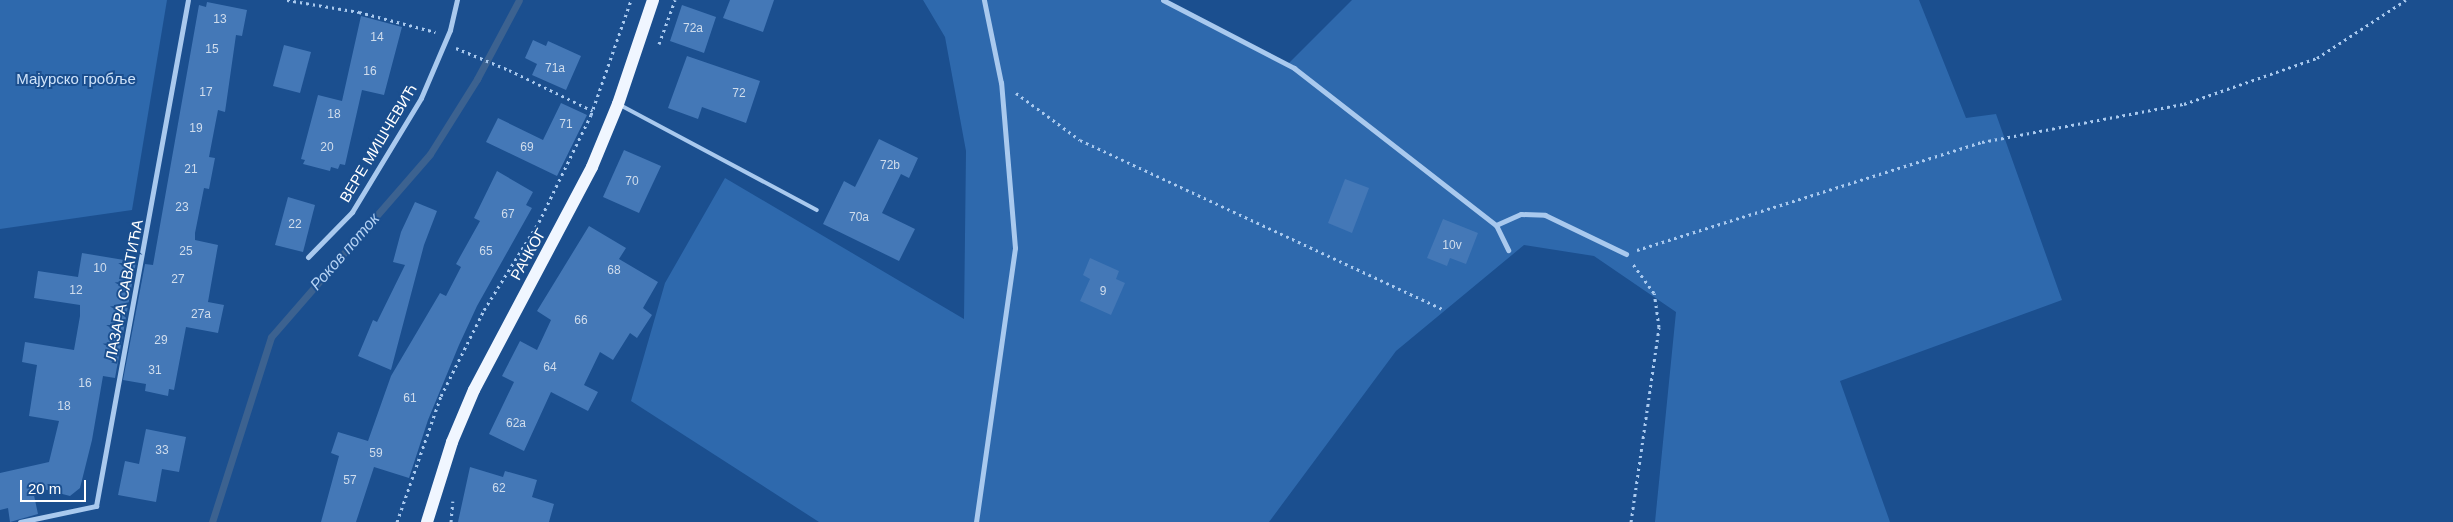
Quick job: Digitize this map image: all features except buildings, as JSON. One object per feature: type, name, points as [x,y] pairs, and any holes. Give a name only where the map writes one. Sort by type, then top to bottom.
[{"type":"main road","name":"РАЧКОГ","points":[[427,522],[452,442],[474,390],[571,208],[612,120],[653,0]]},
{"type":"street","name":"ЛАЗАРА САВАТИЋА","points":[[20,522],[96,506],[188,0]]},
{"type":"street","name":"ВЕРЕ МИШЧЕВИЋ","points":[[308,258],[352,212],[422,98],[447,36],[457,0]]},
{"type":"street","points":[[976,522],[1015,248],[1001,83],[984,0]]},
{"type":"street","points":[[1163,0],[1294,68],[1496,225],[1508,250]]},
{"type":"street","points":[[1496,225],[1521,214],[1545,214],[1626,254]]},
{"type":"lane","points":[[618,104],[817,210]]},
{"type":"path","points":[[287,0],[359,12],[447,36]]},
{"type":"path","points":[[397,522],[441,396],[484,310],[539,222],[592,110],[631,0]]},
{"type":"path","points":[[1631,522],[1659,327],[1654,294],[1626,254],[1982,142],[2184,104],[2317,58],[2406,0]]},
{"type":"path","points":[[444,43],[509,70],[612,120]]},
{"type":"path","points":[[1001,83],[1080,140],[1444,310]]},
{"type":"green space","name":"Мајурско гробље","points":[[0,0],[167,0],[132,210],[0,229]]},
{"type":"green space","points":[[923,0],[1160,0],[1286,66],[1352,0],[1919,0],[1966,118],[1996,114],[2062,300],[1840,381],[1890,522],[1655,522],[1676,312],[1594,256],[1524,245],[1396,351],[1269,522],[819,522],[631,401],[665,283],[725,178],[964,319],[966,151],[945,37]]},
{"type":"waterway","name":"Роков поток","points":[[212,522],[271,337],[430,154],[477,79],[519,0]]}]
